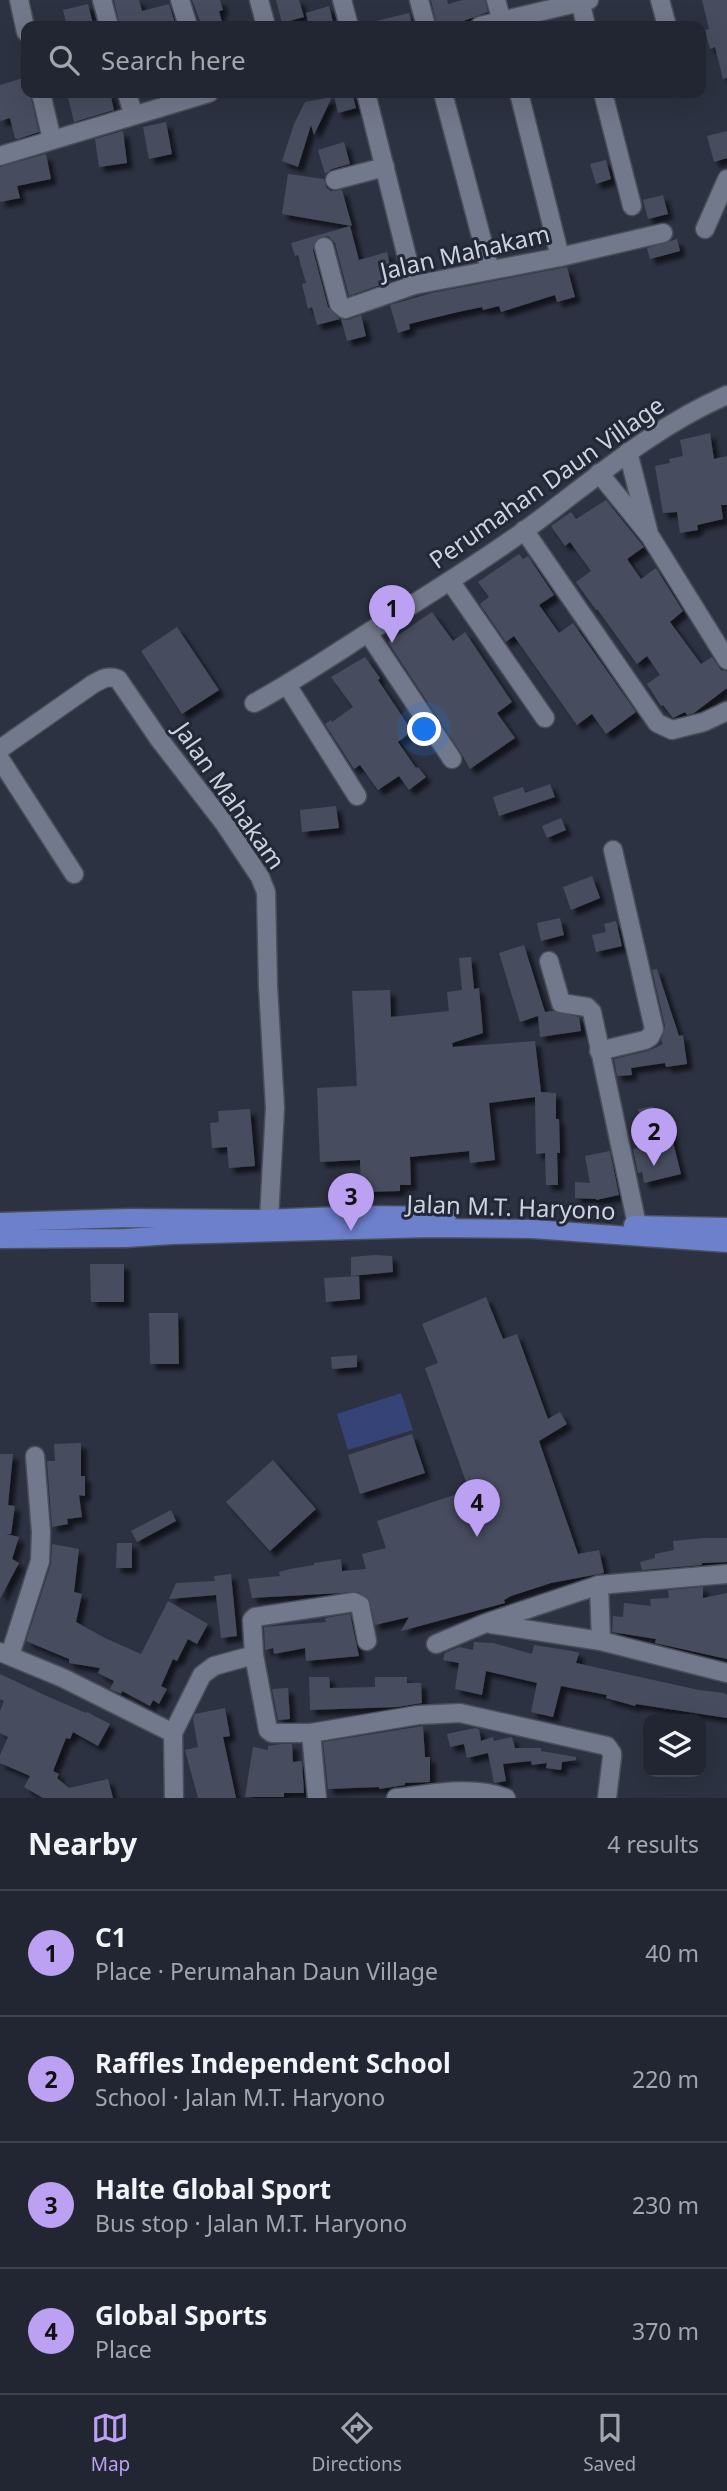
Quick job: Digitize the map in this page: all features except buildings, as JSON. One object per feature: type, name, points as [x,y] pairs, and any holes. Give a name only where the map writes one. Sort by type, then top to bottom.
[{"type":"main road","name":"Jalan M.T. Haryono","points":[[0,1239],[126,1238],[248,1226],[269,1219],[363,1215],[501,1217],[727,1227]]},
{"type":"main road","name":"Jalan M.T. Haryono","points":[[0,1222],[129,1218],[248,1226],[532,1229],[727,1243]]},
{"type":"street","points":[[19,0],[24,21]]},
{"type":"street","points":[[102,0],[108,21]]},
{"type":"street","points":[[180,0],[186,21]]},
{"type":"street","points":[[259,0],[265,21]]},
{"type":"street","points":[[342,0],[348,21]]},
{"type":"street","points":[[419,0],[425,21]]},
{"type":"street","points":[[496,0],[501,21]]},
{"type":"street","points":[[660,0],[666,21]]},
{"type":"street","points":[[513,21],[583,1],[585,21]]},
{"type":"street","points":[[42,98],[52,140]]},
{"type":"street","points":[[128,98],[133,114]]},
{"type":"street","points":[[0,156],[190,98]]},
{"type":"street","points":[[367,98],[414,285]]},
{"type":"street","points":[[444,98],[490,270]]},
{"type":"street","points":[[520,98],[560,257]]},
{"type":"street","points":[[605,98],[632,206]]},
{"type":"street","points":[[335,180],[385,167]]},
{"type":"street","points":[[705,229],[727,179]]},
{"type":"street","name":"Jalan Mahakam","points":[[324,247],[339,304],[345,309],[414,285],[560,257],[663,233]]},
{"type":"street","name":"Perumahan Daun Village","points":[[254,703],[287,685],[450,581],[524,530],[628,452],[695,409],[727,395]]},
{"type":"street","points":[[628,452],[650,536]]},
{"type":"street","points":[[598,473],[650,536],[727,660]]},
{"type":"street","points":[[524,530],[657,723],[672,730],[704,722],[727,711]]},
{"type":"street","points":[[450,581],[545,719]]},
{"type":"street","points":[[368,633],[452,759]]},
{"type":"street","name":"Jalan Mahakam","points":[[0,749],[93,684],[104,678],[118,679],[159,739],[224,823],[260,877],[266,892],[275,1108],[269,1219]]},
{"type":"street","points":[[287,685],[357,796]]},
{"type":"street","points":[[0,759],[74,874]]},
{"type":"street","points":[[599,1051],[645,1040],[654,1029],[612,850]]},
{"type":"street","points":[[549,961],[561,1003],[587,1007],[592,1012],[636,1225]]},
{"type":"street","points":[[35,1456],[41,1532],[40,1561],[5,1654],[63,1678],[173,1733]]},
{"type":"street","points":[[436,1644],[486,1623],[599,1585],[727,1574]]},
{"type":"street","points":[[599,1585],[601,1641]]},
{"type":"street","points":[[367,1641],[360,1605],[349,1603],[259,1615],[252,1620],[254,1655],[268,1730],[272,1733],[311,1733],[418,1715],[460,1713],[607,1746],[612,1753],[607,1798]]},
{"type":"street","points":[[486,1623],[601,1641],[727,1673]]},
{"type":"street","points":[[171,1797],[173,1733],[202,1675],[214,1666],[254,1655]]},
{"type":"street","points":[[311,1733],[317,1798]]},
{"type":"street","points":[[396,1798],[458,1791],[495,1794],[506,1798]]},
{"type":"shaded area","points":[[401,1393],[413,1430],[348,1450],[337,1414]]},
{"type":"place","name":"C1","points":[[392,643]]},
{"type":"place","name":"Raffles Independent School","points":[[654,1166]]},
{"type":"place","name":"Halte Global Sport","points":[[351,1231]]},
{"type":"place","name":"Global Sports","points":[[477,1537]]}]
